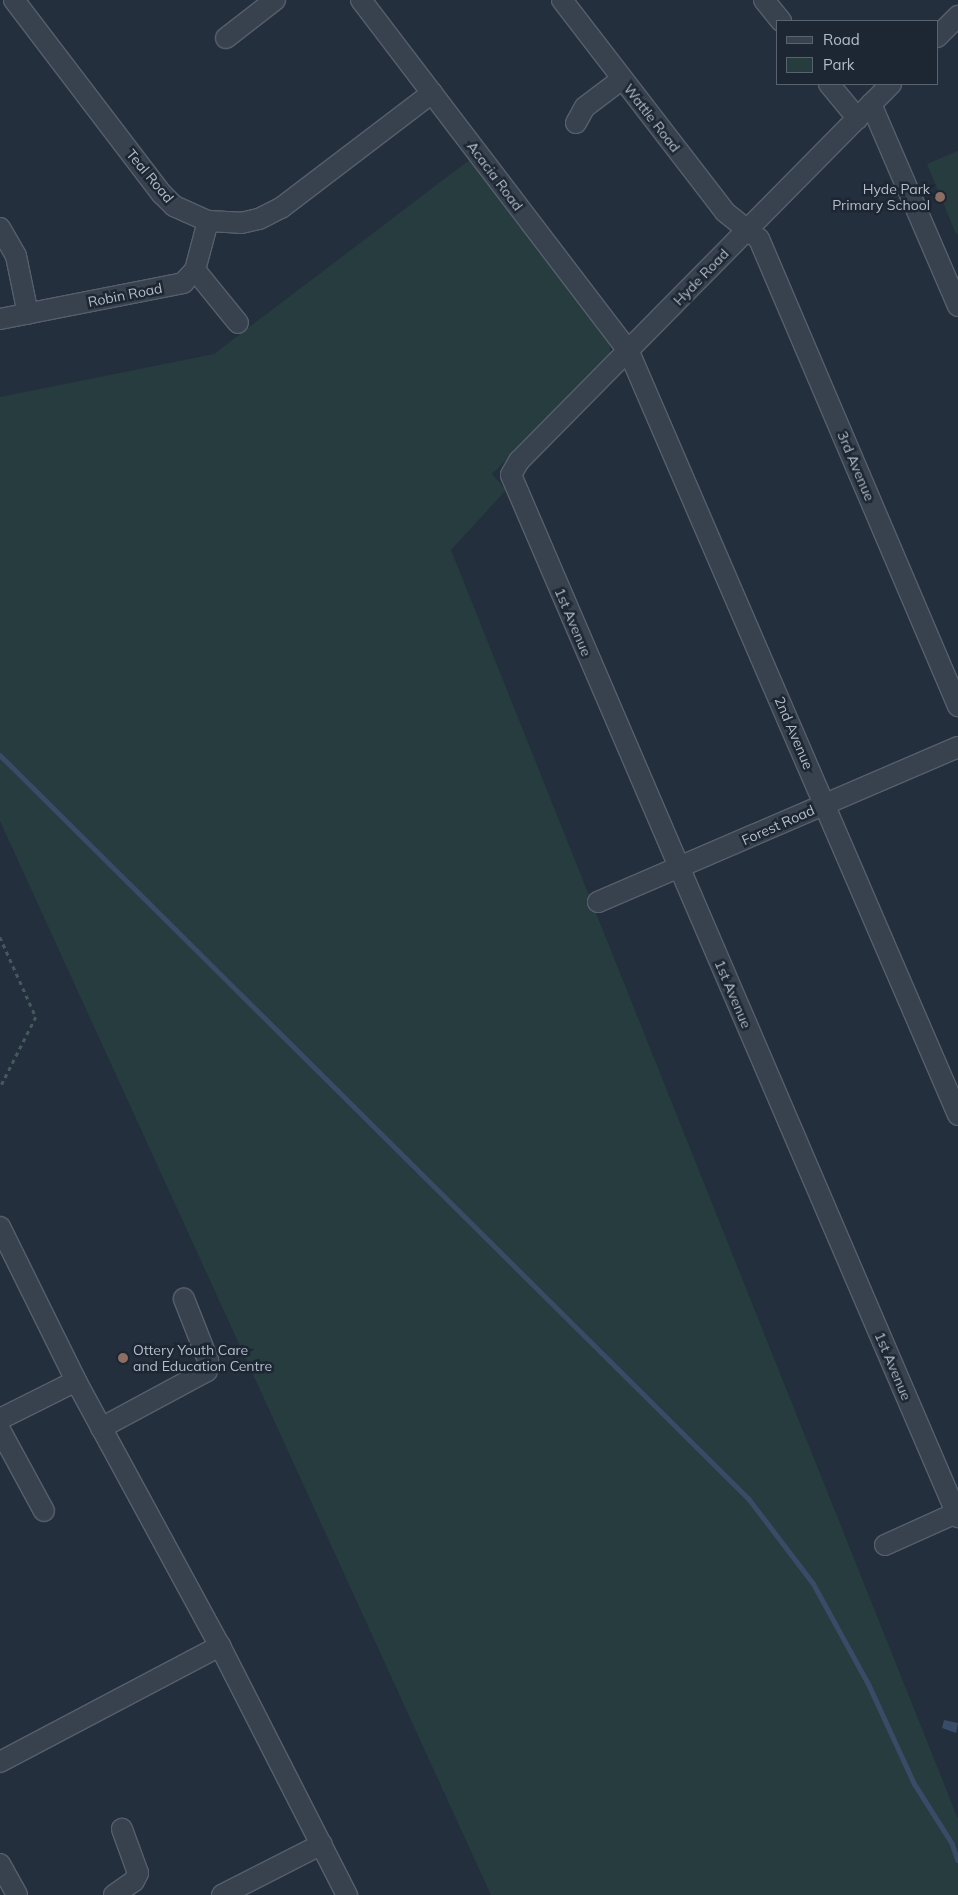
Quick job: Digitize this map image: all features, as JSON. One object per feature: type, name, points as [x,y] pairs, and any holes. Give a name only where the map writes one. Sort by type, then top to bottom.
[{"type":"street","name":"Teal Road","points":[[14,0],[162,194],[182,210],[208,221],[242,223],[259,219],[281,208],[432,93]]},
{"type":"street","points":[[226,38],[275,0]]},
{"type":"street","name":"Acacia Road","points":[[361,0],[629,352]]},
{"type":"street","name":"Wattle Road","points":[[562,0],[725,212],[747,230]]},
{"type":"street","points":[[764,0],[780,20]]},
{"type":"street","points":[[576,123],[585,106],[622,78]]},
{"type":"street","points":[[829,85],[864,112],[958,306]]},
{"type":"street","name":"Hyde Road","points":[[512,470],[890,85]]},
{"type":"street","points":[[208,221],[195,270],[238,323]]},
{"type":"street","points":[[0,228],[16,256],[28,314]]},
{"type":"street","name":"3rd Avenue","points":[[747,230],[758,239],[765,253],[958,706]]},
{"type":"street","name":"Robin Road","points":[[0,319],[172,286],[189,278],[195,270]]},
{"type":"street","name":"2nd Avenue","points":[[629,352],[958,1115]]},
{"type":"street","name":"1st Avenue","points":[[512,470],[516,488],[957,1514]]},
{"type":"street","name":"Forest Road","points":[[598,902],[680,869],[958,747]]},
{"type":"street","points":[[0,1227],[76,1381],[220,1646],[347,1895]]},
{"type":"street","points":[[101,1428],[207,1371],[208,1360],[184,1299]]},
{"type":"street","points":[[0,1419],[76,1381]]},
{"type":"street","points":[[0,1430],[44,1511]]},
{"type":"street","points":[[885,1546],[957,1514]]},
{"type":"street","points":[[0,1762],[220,1646]]},
{"type":"street","points":[[114,1895],[134,1881],[138,1873],[122,1829]]},
{"type":"street","points":[[222,1895],[322,1844]]},
{"type":"street","points":[[0,1864],[16,1895]]},
{"type":"path","points":[[0,937],[36,1017],[0,1088]]},
{"type":"green space","points":[[958,151],[958,234],[956,234],[927,164]]},
{"type":"green space","points":[[472,158],[610,340],[610,357],[492,474],[506,490],[451,550],[958,1819],[958,1895],[491,1895],[0,821],[0,397],[214,354]]},
{"type":"water","points":[[944,1720],[958,1723],[956,1733],[942,1728]]},
{"type":"waterway","points":[[0,755],[749,1499],[813,1583],[869,1685],[914,1783],[952,1843],[958,1860]]},
{"type":"place","name":"Hyde Park Primary School","points":[[940,197]]},
{"type":"place","name":"Ottery Youth Care and Education Centre","points":[[123,1358]]}]
